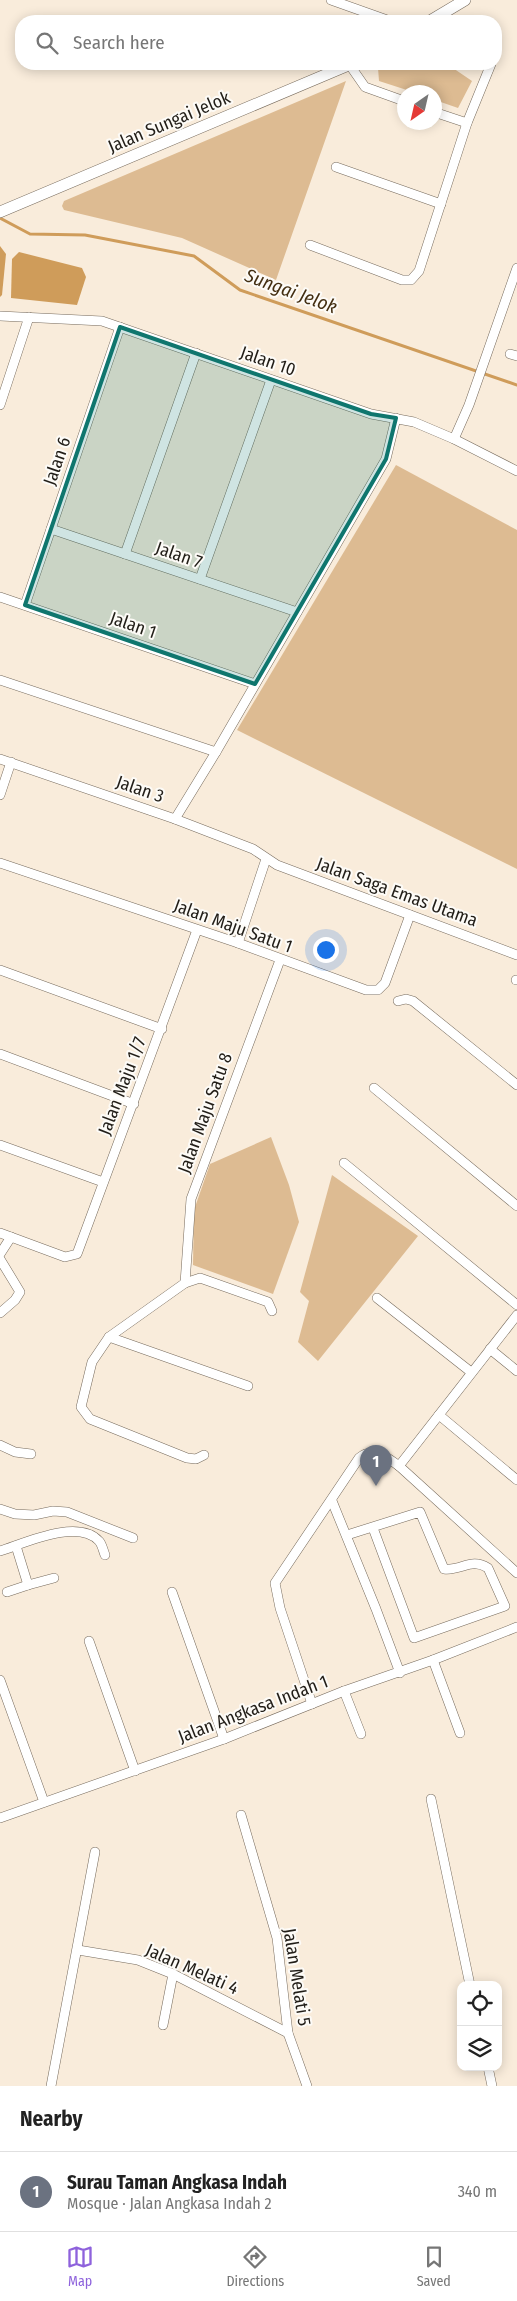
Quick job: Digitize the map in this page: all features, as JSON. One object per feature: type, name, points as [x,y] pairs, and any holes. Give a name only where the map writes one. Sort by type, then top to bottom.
[{"type":"street","points":[[331,0],[373,15]]},
{"type":"street","points":[[440,15],[464,0]]},
{"type":"street","name":"Jalan Sungai Jelok","points":[[0,212],[336,70]]},
{"type":"street","points":[[354,70],[365,87],[397,98]]},
{"type":"street","points":[[310,245],[402,280],[411,280],[419,270],[467,123],[489,70]]},
{"type":"street","points":[[442,115],[467,123]]},
{"type":"street","points":[[336,167],[441,204]]},
{"type":"street","points":[[454,439],[469,405],[517,268]]},
{"type":"street","name":"Jalan 10","points":[[0,316],[102,321],[371,414],[414,422],[454,439],[517,471]]},
{"type":"street","points":[[0,405],[29,317]]},
{"type":"street","name":"Jalan 6","points":[[25,605],[120,327]]},
{"type":"street","points":[[125,554],[196,353]]},
{"type":"street","points":[[200,579],[271,380]]},
{"type":"street","points":[[175,819],[386,459],[396,418]]},
{"type":"street","name":"Jalan 7","points":[[51,529],[297,612]]},
{"type":"street","name":"Jalan 1","points":[[0,597],[255,684]]},
{"type":"street","points":[[0,680],[216,752]]},
{"type":"street","name":"Jalan 3","points":[[0,759],[175,819],[253,849],[266,859]]},
{"type":"street","points":[[0,795],[11,762]]},
{"type":"street","points":[[238,943],[266,859]]},
{"type":"street","name":"Jalan Saga Emas Utama","points":[[266,859],[517,955]]},
{"type":"street","name":"Jalan Maju Satu 1","points":[[0,863],[238,943],[366,990],[378,990],[385,983],[410,915]]},
{"type":"street","name":"Jalan Maju 1/7","points":[[10,1237],[65,1257],[77,1254],[162,1029],[197,930]]},
{"type":"street","name":"Jalan Maju Satu 8","points":[[185,1282],[190,1199],[280,960]]},
{"type":"street","points":[[0,970],[162,1029]]},
{"type":"street","points":[[398,1001],[406,999],[413,1001],[517,1085]]},
{"type":"street","points":[[0,1054],[134,1104]]},
{"type":"street","points":[[374,1088],[517,1206]]},
{"type":"street","points":[[0,1145],[103,1182]]},
{"type":"street","points":[[344,1163],[517,1305]]},
{"type":"street","points":[[0,1233],[10,1237],[0,1254]]},
{"type":"street","points":[[0,1259],[20,1292],[15,1300],[0,1314]]},
{"type":"street","points":[[204,1455],[196,1459],[186,1458],[90,1419],[80,1407],[92,1362],[109,1337],[185,1282],[200,1278],[268,1302],[272,1311]]},
{"type":"street","points":[[377,1298],[471,1372]]},
{"type":"street","points":[[399,1466],[517,1315]]},
{"type":"street","points":[[109,1337],[248,1386]]},
{"type":"street","points":[[490,1349],[517,1371]]},
{"type":"street","points":[[439,1415],[517,1480]]},
{"type":"street","points":[[0,1445],[14,1452],[31,1454]]},
{"type":"street","points":[[312,1704],[280,1608],[275,1583],[332,1501],[359,1458],[364,1454],[380,1454],[399,1466],[517,1573]]},
{"type":"street","points":[[332,1501],[400,1672]]},
{"type":"street","points":[[0,1509],[15,1514],[34,1515],[53,1511],[66,1512],[133,1538]]},
{"type":"street","points":[[347,1536],[420,1512],[444,1569],[477,1562],[488,1568],[505,1606],[414,1638],[374,1528]]},
{"type":"street","points":[[0,1551],[68,1530],[92,1535],[100,1542],[105,1555]]},
{"type":"street","points":[[16,1546],[28,1585]]},
{"type":"street","points":[[7,1592],[54,1578]]},
{"type":"street","points":[[172,1592],[224,1739]]},
{"type":"street","name":"Jalan Angkasa Indah 1","points":[[0,1818],[224,1739],[517,1627]]},
{"type":"street","points":[[89,1641],[135,1771]]},
{"type":"street","points":[[433,1660],[460,1732]]},
{"type":"street","points":[[0,1680],[44,1802]]},
{"type":"street","points":[[344,1692],[361,1734]]},
{"type":"street","points":[[431,1799],[469,1981]]},
{"type":"street","name":"Jalan Melati 5","points":[[241,1815],[277,1938],[288,2033],[307,2086]]},
{"type":"street","points":[[51,2086],[95,1852]]},
{"type":"street","name":"Jalan Melati 4","points":[[78,1950],[138,1960],[173,1974],[288,2033]]},
{"type":"street","points":[[163,2025],[173,1974]]},
{"type":"street","points":[[489,2071],[492,2086]]},
{"type":"highlighted area","points":[[120,327],[371,414],[396,418],[386,459],[255,684],[25,605]]},
{"type":"shaded area","points":[[378,70],[456,70],[472,81],[458,108],[442,102],[442,85],[397,85],[397,87],[379,81]]},
{"type":"shaded area","points":[[346,81],[276,280],[182,238],[64,210],[62,206],[64,201]]},
{"type":"shaded area","points":[[0,246],[6,254],[2,295],[0,297]]},
{"type":"shaded area","points":[[19,252],[82,268],[86,277],[77,305],[11,298],[12,259]]},
{"type":"shaded area","points":[[396,465],[517,530],[517,869],[237,730]]},
{"type":"shaded area","points":[[271,1137],[289,1185],[299,1222],[273,1294],[193,1265],[194,1210],[210,1164]]},
{"type":"shaded area","points":[[332,1175],[418,1236],[318,1361],[298,1342],[309,1301],[300,1292]]},
{"type":"waterway","name":"Sungai Jelok","points":[[0,218],[30,234],[85,235],[194,256],[240,290],[517,385]]},
{"type":"place","name":"Surau Taman Angkasa Indah","points":[[376,1486]]}]
